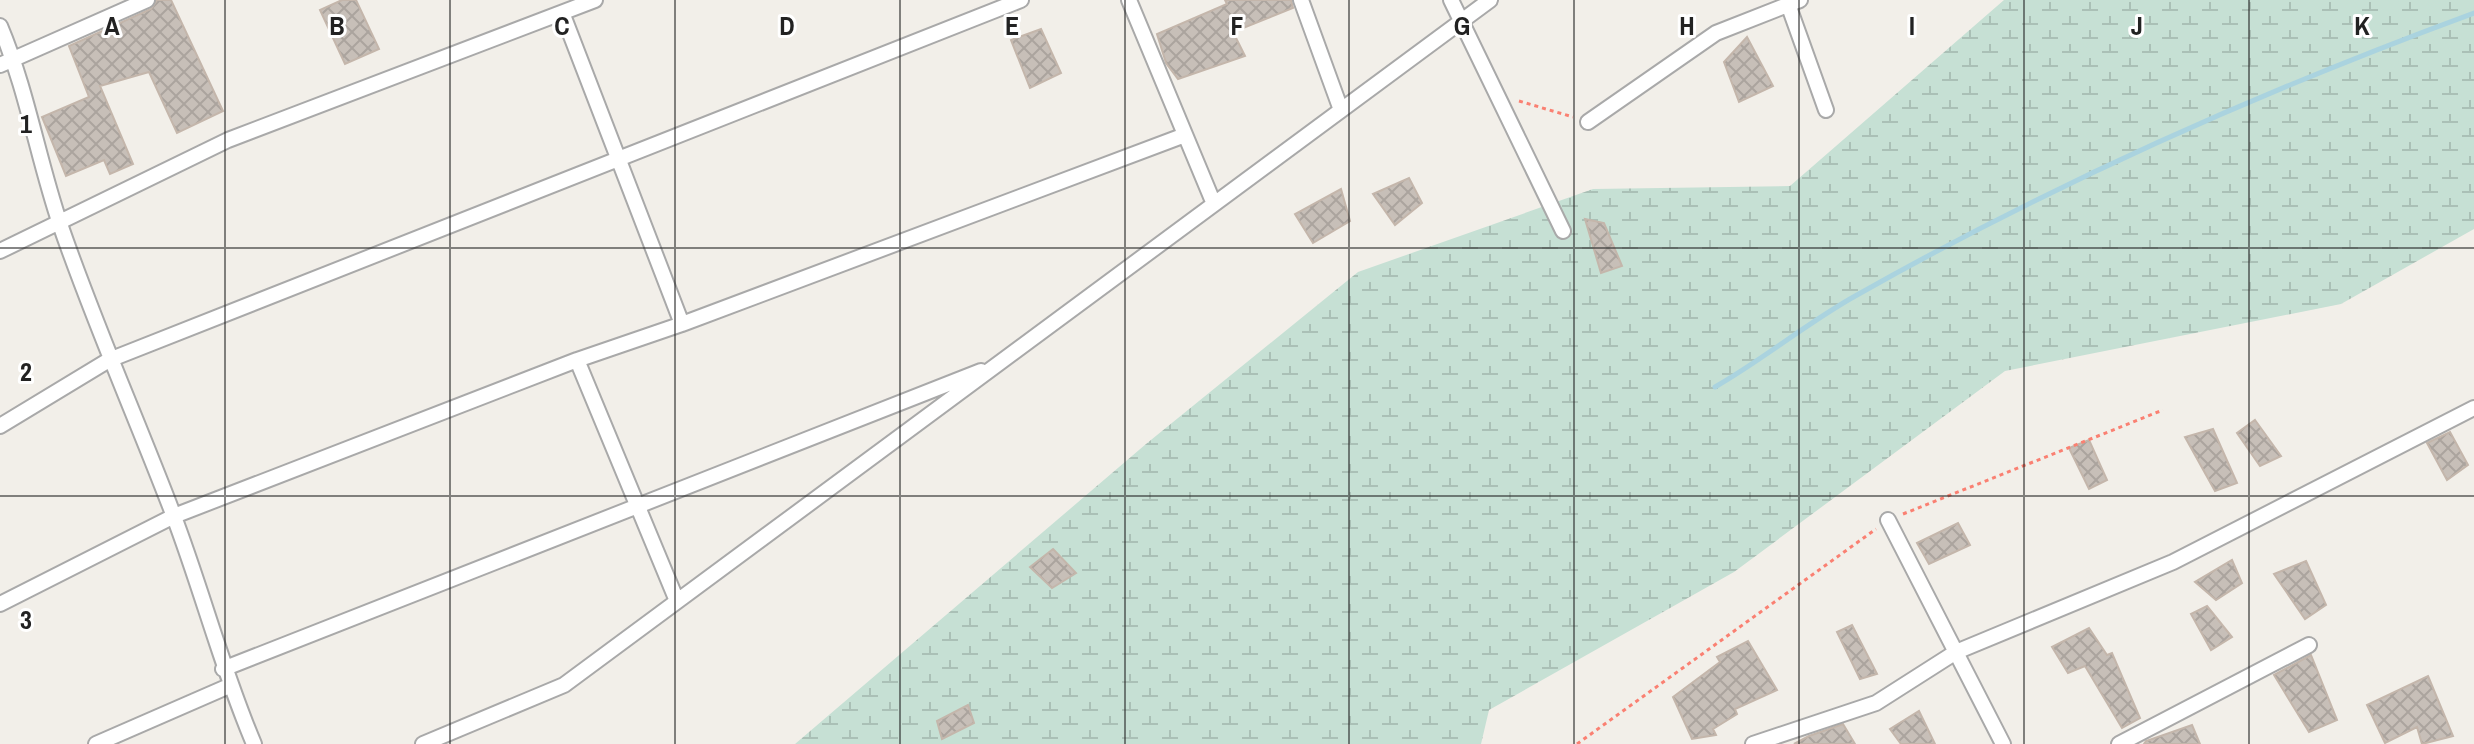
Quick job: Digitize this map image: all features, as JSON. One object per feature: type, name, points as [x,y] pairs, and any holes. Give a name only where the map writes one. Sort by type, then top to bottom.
[{"type":"street","points":[[6,61],[147,0]]},
{"type":"street","points":[[0,251],[228,140],[563,15],[595,0]]},
{"type":"street","points":[[0,426],[109,360],[1021,0]]},
{"type":"street","points":[[1129,0],[1214,204]]},
{"type":"street","points":[[1301,0],[1341,110]]},
{"type":"street","points":[[1451,0],[1563,231]]},
{"type":"street","points":[[423,744],[564,685],[1490,0]]},
{"type":"street","points":[[1588,122],[1716,33],[1794,2],[1826,110]]},
{"type":"street","points":[[563,15],[682,324]]},
{"type":"street","points":[[0,26],[6,61],[59,221],[109,360],[174,516],[223,669],[254,744]]},
{"type":"street","points":[[0,604],[174,516],[577,360],[682,324],[1185,135]]},
{"type":"street","points":[[577,360],[677,601]]},
{"type":"street","points":[[223,669],[1000,363]]},
{"type":"street","points":[[1753,744],[1876,703],[1956,652],[2173,562],[2474,408]]},
{"type":"street","points":[[1888,520],[2003,744]]},
{"type":"street","points":[[2119,744],[2309,645]]},
{"type":"street","points":[[96,744],[229,686]]},
{"type":"path","points":[[1494,94],[1588,122]]},
{"type":"path","points":[[1577,744],[1807,582],[1888,520],[2163,410]]},
{"type":"green space","points":[[2004,0],[2474,0],[2474,229],[2341,304],[2005,371],[1734,572],[1489,710],[1481,744],[795,744],[1146,444],[1358,272],[1593,189],[1790,186]]},
{"type":"building","points":[[157,0],[171,0],[223,111],[177,133],[149,72],[100,86],[133,164],[110,174],[104,160],[66,176],[42,117],[89,97],[69,46],[151,9]]},
{"type":"building","points":[[342,0],[356,0],[379,49],[345,64],[320,10]]},
{"type":"building","points":[[1225,0],[1291,0],[1293,8],[1233,32],[1245,56],[1178,79],[1166,63],[1157,34],[1227,4]]},
{"type":"building","points":[[1041,29],[1061,73],[1030,88],[1011,40]]},
{"type":"building","points":[[1747,37],[1773,86],[1739,102],[1724,62]]},
{"type":"building","points":[[1409,178],[1422,203],[1395,225],[1373,194]]},
{"type":"building","points":[[1341,189],[1350,221],[1313,243],[1295,214]]},
{"type":"building","points":[[1585,219],[1604,223],[1622,266],[1601,273]]},
{"type":"building","points":[[2255,420],[2281,456],[2260,466],[2237,433]]},
{"type":"building","points":[[2213,429],[2237,483],[2215,491],[2185,437]]},
{"type":"building","points":[[2450,432],[2468,465],[2447,480],[2427,443]]},
{"type":"building","points":[[2089,440],[2107,480],[2089,489],[2069,448]]},
{"type":"building","points":[[1958,523],[1970,545],[1929,564],[1917,543]]},
{"type":"building","points":[[1053,549],[1076,573],[1052,588],[1030,567]]},
{"type":"building","points":[[2232,560],[2242,583],[2216,600],[2195,582]]},
{"type":"building","points":[[2306,561],[2326,605],[2305,619],[2274,574]]},
{"type":"building","points":[[2207,606],[2232,637],[2211,650],[2191,614]]},
{"type":"building","points":[[1852,625],[1877,674],[1860,679],[1837,632]]},
{"type":"building","points":[[2089,628],[2107,655],[2112,653],[2140,718],[2122,728],[2085,666],[2068,673],[2052,647]]},
{"type":"building","points":[[1748,641],[1777,690],[1735,709],[1737,714],[1713,729],[1716,735],[1692,739],[1673,697],[1720,662],[1717,657]]},
{"type":"building","points":[[2311,655],[2337,720],[2309,732],[2274,675]]},
{"type":"building","points":[[2428,676],[2453,736],[2422,744],[2417,727],[2385,743],[2367,705]]},
{"type":"building","points":[[968,705],[974,723],[942,739],[937,721]]},
{"type":"building","points":[[1919,711],[1935,744],[1901,744],[1890,729]]},
{"type":"building","points":[[1843,724],[1855,744],[1794,744],[1809,736]]},
{"type":"building","points":[[2192,725],[2200,744],[2144,744],[2146,741]]},
{"type":"waterway","points":[[1715,387],[1839,306],[1932,254],[2083,177],[2316,74],[2474,13]]}]
